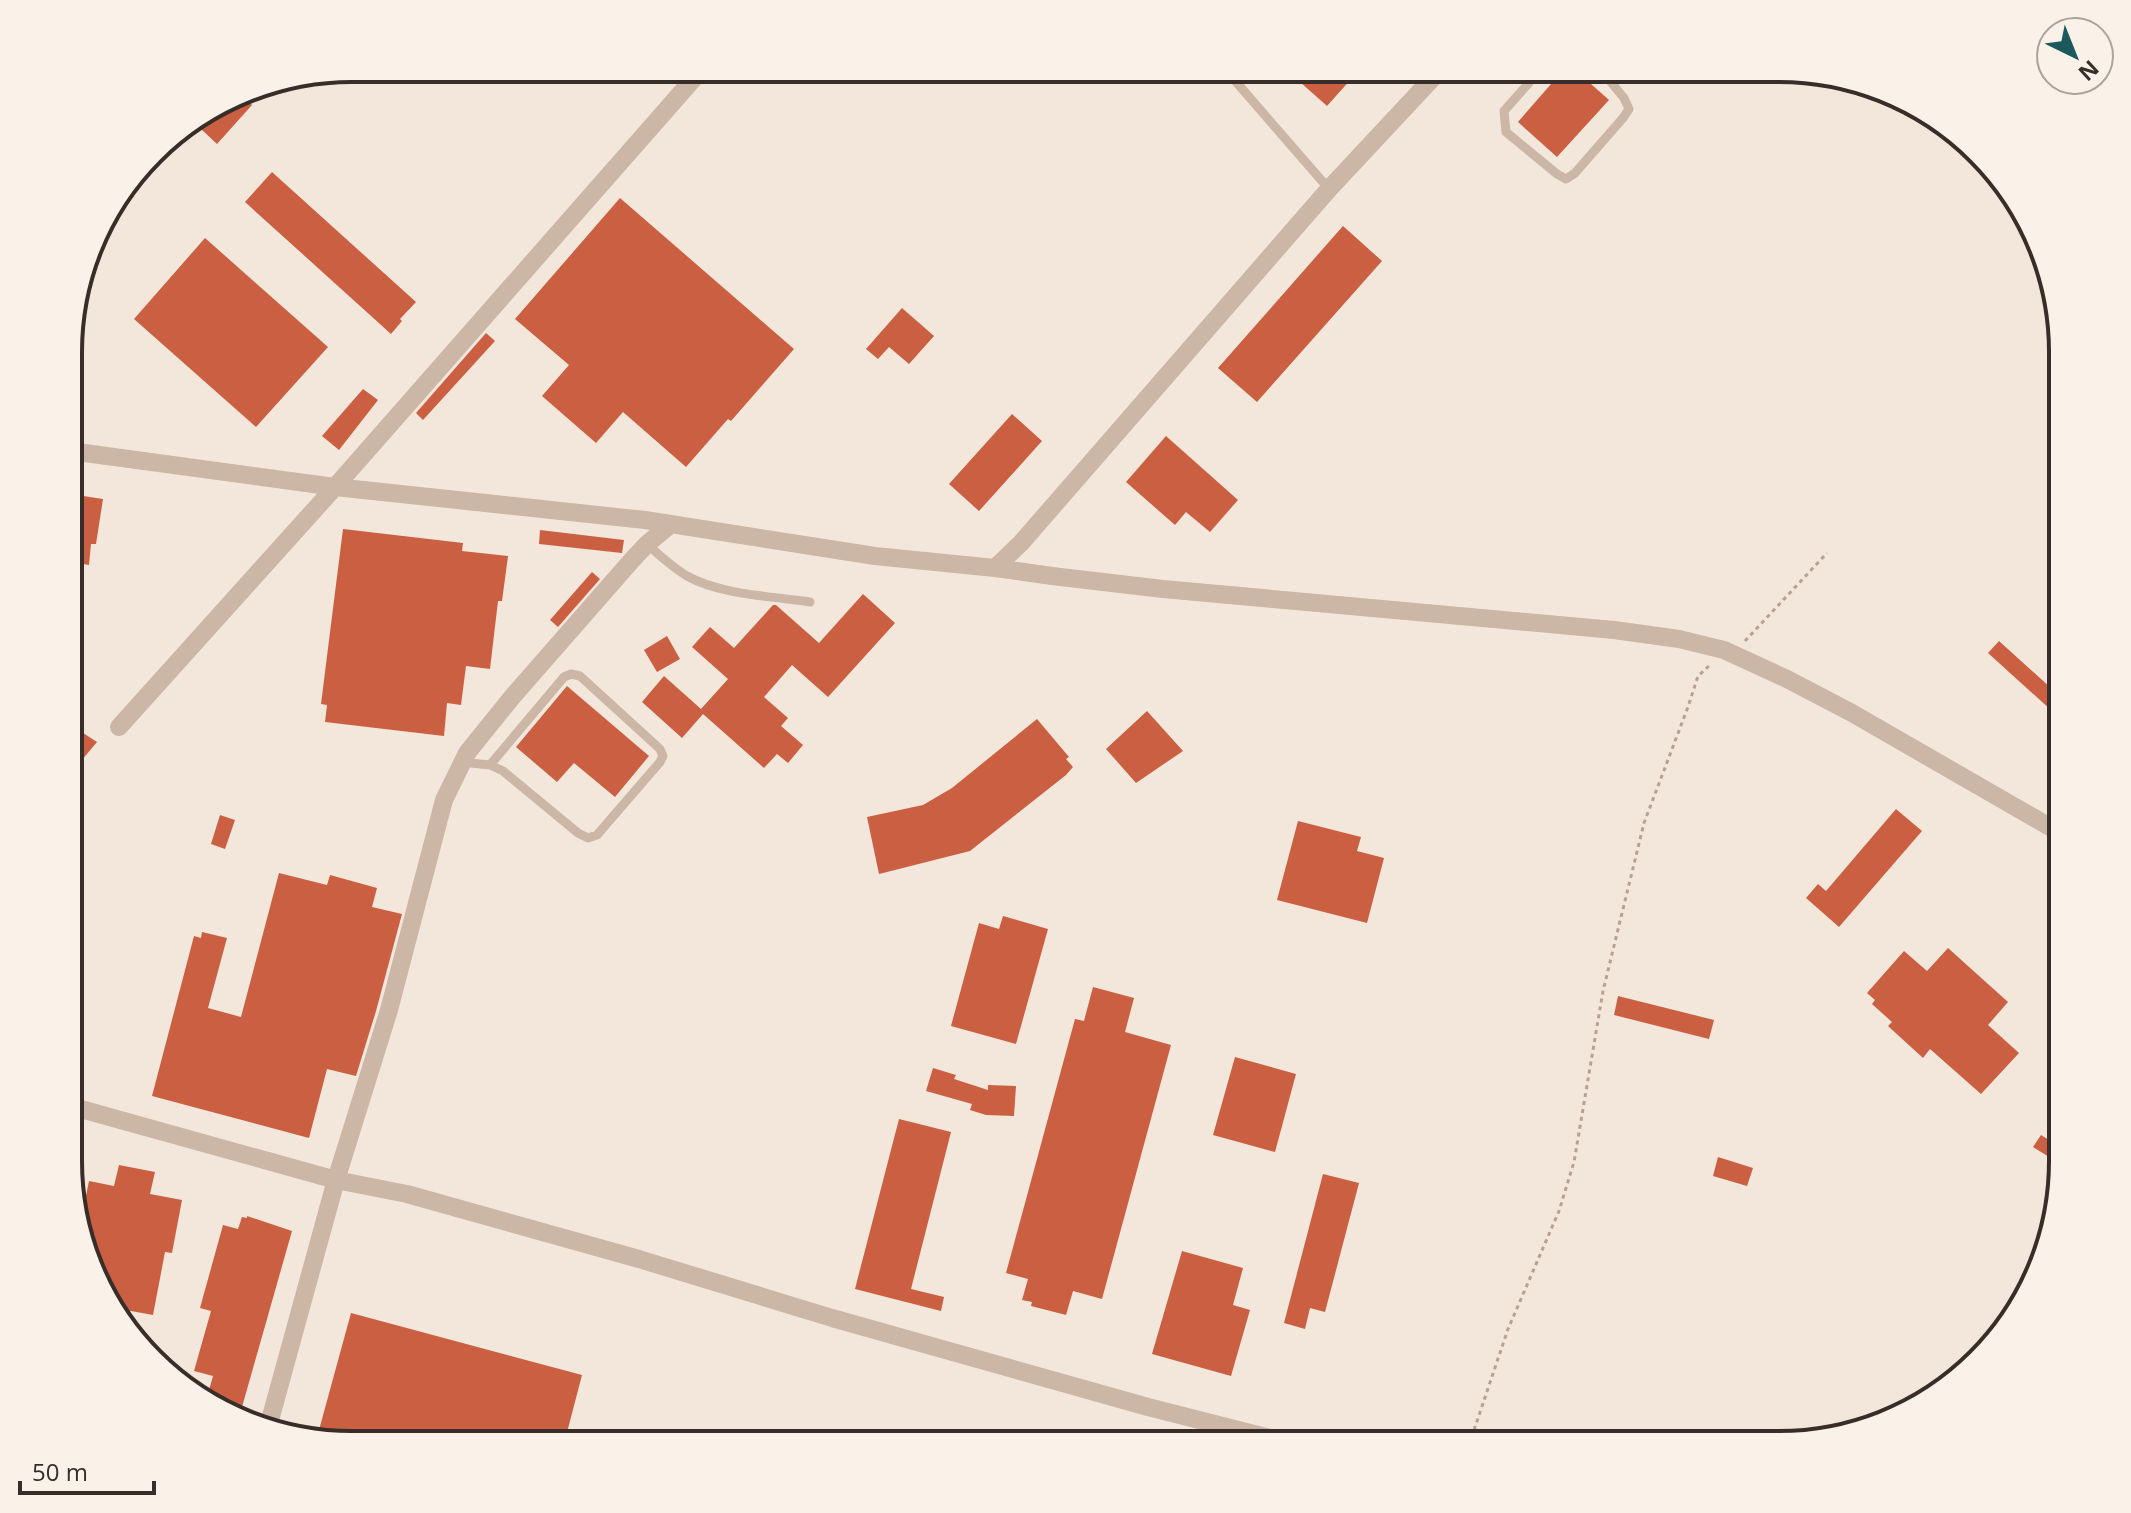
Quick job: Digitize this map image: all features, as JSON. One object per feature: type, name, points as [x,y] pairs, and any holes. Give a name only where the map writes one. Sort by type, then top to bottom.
[{"type":"street","points":[[119,727],[335,487],[688,83]]},
{"type":"street","points":[[995,568],[1021,543],[1329,189],[1428,83]]},
{"type":"street","points":[[82,453],[335,487],[671,524],[875,556],[1163,589],[1614,630],[1679,639],[1724,650],[1787,679],[2048,826]]},
{"type":"street","points":[[271,1418],[336,1180],[389,1010],[444,800],[461,762],[513,696],[647,544],[671,524]]},
{"type":"street","points":[[83,1110],[336,1180],[421,1198],[639,1259],[832,1318],[1243,1431]]},
{"type":"lane","points":[[1237,83],[1329,189]]},
{"type":"lane","points":[[1529,83],[1504,111],[1506,132],[1566,179],[1629,109],[1612,83]]},
{"type":"lane","points":[[647,544],[669,565],[714,587],[810,602]]},
{"type":"lane","points":[[461,762],[490,765],[513,778],[588,838],[597,835],[663,756],[660,749],[580,676],[571,674],[564,677],[490,765]]},
{"type":"path","points":[[1474,1431],[1508,1329],[1559,1211],[1574,1162],[1603,991],[1644,823],[1698,676],[1724,650],[1739,647],[1827,553]]},
{"type":"building","points":[[1301,83],[1348,83],[1327,106]]},
{"type":"building","points":[[1552,83],[1590,83],[1609,100],[1557,157],[1518,122]]},
{"type":"building","points":[[249,103],[252,105],[217,144],[201,129]]},
{"type":"building","points":[[272,172],[416,302],[391,334],[245,202]]},
{"type":"building","points":[[620,198],[794,349],[686,467],[623,412],[596,443],[542,396],[569,365],[515,319]]},
{"type":"building","points":[[1343,226],[1382,261],[1257,402],[1218,368]]},
{"type":"building","points":[[205,238],[328,347],[256,427],[134,319]]},
{"type":"building","points":[[902,308],[934,336],[909,364],[889,347],[878,359],[866,349]]},
{"type":"building","points":[[486,333],[495,341],[423,420],[416,413]]},
{"type":"building","points":[[363,389],[378,400],[339,450],[322,436]]},
{"type":"building","points":[[1012,414],[1042,441],[979,511],[949,484]]},
{"type":"building","points":[[1166,436],[1238,500],[1210,532],[1186,512],[1175,525],[1126,482]]},
{"type":"building","points":[[82,496],[103,499],[96,544],[91,544],[89,565],[82,564]]},
{"type":"building","points":[[343,529],[463,543],[462,551],[508,556],[502,601],[498,601],[490,669],[466,666],[461,705],[447,703],[444,736],[325,722],[327,705],[321,704]]},
{"type":"building","points":[[540,530],[624,540],[622,553],[539,544]]},
{"type":"building","points":[[592,572],[600,579],[558,627],[550,620]]},
{"type":"building","points":[[863,594],[895,623],[828,697],[792,665],[764,697],[788,718],[781,726],[803,745],[788,763],[777,754],[764,768],[703,714],[682,738],[642,702],[664,676],[701,709],[728,679],[692,647],[710,627],[734,648],[776,605],[819,643]]},
{"type":"building","points":[[667,636],[680,659],[657,672],[644,650]]},
{"type":"building","points":[[1999,641],[2048,685],[2048,707],[1988,653]]},
{"type":"building","points":[[567,686],[649,756],[615,797],[574,763],[557,782],[516,747]]},
{"type":"building","points":[[1147,711],[1183,751],[1136,783],[1106,749]]},
{"type":"building","points":[[1037,719],[1069,757],[1066,759],[1073,767],[1066,775],[970,851],[879,874],[867,817],[923,805],[952,788]]},
{"type":"building","points":[[82,733],[97,742],[82,759]]},
{"type":"building","points":[[1896,809],[1922,831],[1839,927],[1806,898],[1818,884],[1826,891]]},
{"type":"building","points":[[220,815],[235,820],[225,849],[211,844]]},
{"type":"building","points":[[1298,821],[1361,837],[1357,851],[1384,858],[1367,923],[1277,900]]},
{"type":"building","points":[[279,873],[327,885],[330,875],[377,888],[372,907],[402,914],[356,1076],[327,1069],[309,1138],[152,1096],[194,936],[201,938],[202,932],[227,938],[208,1008],[241,1017]]},
{"type":"building","points":[[1003,916],[1048,929],[1016,1044],[951,1026],[979,923],[999,929]]},
{"type":"building","points":[[1948,948],[2008,1002],[1988,1025],[2019,1053],[1981,1094],[1930,1049],[1923,1058],[1888,1026],[1892,1022],[1872,1004],[1875,1000],[1867,993],[1904,951],[1927,971]]},
{"type":"building","points":[[1093,987],[1134,998],[1125,1032],[1171,1045],[1102,1299],[1073,1291],[1066,1315],[1031,1306],[1032,1302],[1022,1300],[1028,1279],[1006,1273],[1075,1019],[1084,1021]]},
{"type":"building","points":[[1618,996],[1714,1020],[1709,1039],[1614,1015]]},
{"type":"building","points":[[1235,1057],[1296,1074],[1275,1152],[1213,1135]]},
{"type":"building","points":[[933,1068],[956,1075],[954,1079],[988,1090],[988,1085],[1016,1086],[1014,1116],[986,1115],[970,1110],[972,1104],[926,1091]]},
{"type":"building","points":[[899,1119],[951,1132],[911,1289],[944,1297],[941,1311],[855,1289]]},
{"type":"building","points":[[2041,1135],[2048,1139],[2048,1156],[2033,1147]]},
{"type":"building","points":[[1718,1157],[1753,1168],[1747,1186],[1713,1176]]},
{"type":"building","points":[[119,1165],[155,1172],[150,1194],[182,1200],[172,1253],[165,1252],[153,1315],[127,1310],[110,1281],[91,1231],[85,1199],[89,1181],[114,1186]]},
{"type":"building","points":[[1323,1174],[1359,1183],[1325,1312],[1310,1308],[1305,1329],[1284,1323]]},
{"type":"building","points":[[242,1217],[292,1231],[242,1407],[209,1390],[213,1376],[194,1371],[211,1311],[200,1308],[223,1225],[238,1229]]},
{"type":"building","points":[[1182,1251],[1243,1268],[1233,1305],[1250,1310],[1231,1376],[1152,1354]]},
{"type":"building","points":[[351,1313],[582,1375],[568,1430],[319,1429]]}]
